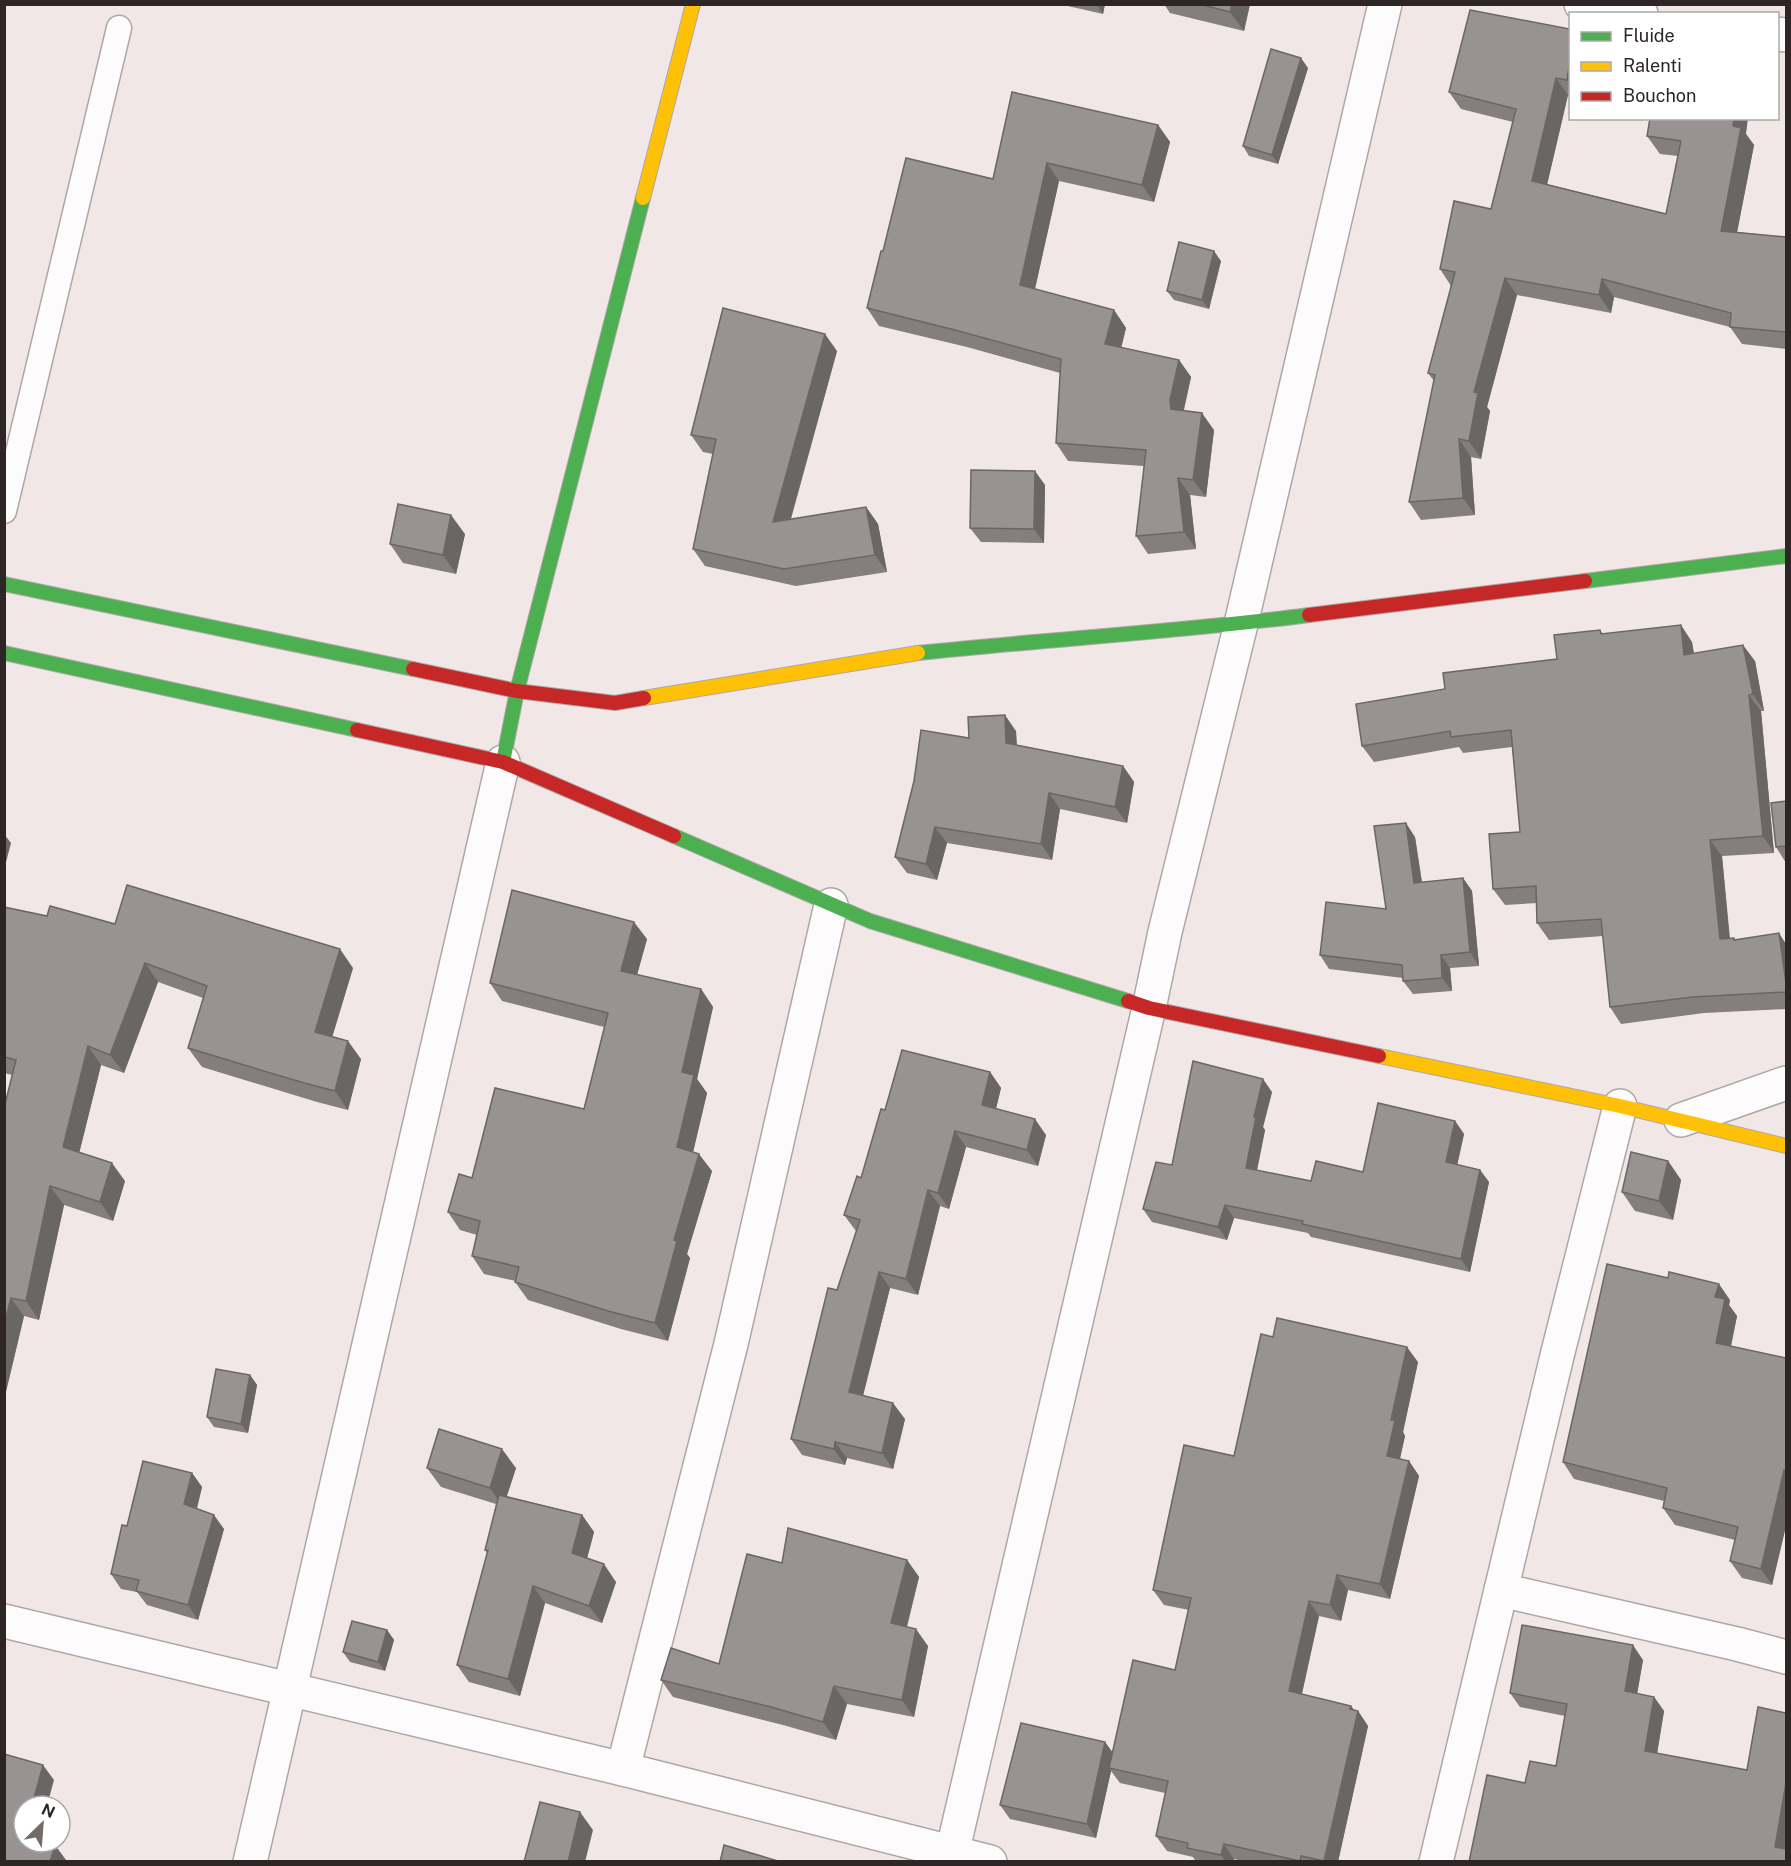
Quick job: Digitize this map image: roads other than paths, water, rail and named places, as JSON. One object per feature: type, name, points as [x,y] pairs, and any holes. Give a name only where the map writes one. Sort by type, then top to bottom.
[{"type":"street","points":[[250,1862],[503,762],[517,691],[693,4]]},
{"type":"street","points":[[951,1857],[1165,932],[1241,624],[1385,4]]},
{"type":"street","points":[[1581,4],[1629,12]]},
{"type":"street","points":[[4,584],[517,691],[615,703],[906,654],[1008,643],[1241,624],[1786,556]]},
{"type":"street","points":[[4,653],[503,762],[870,921],[1149,1008],[1620,1106],[1786,1146]]},
{"type":"street","points":[[623,1769],[731,1344],[831,905]]},
{"type":"street","points":[[1681,1120],[1786,1083]]},
{"type":"street","points":[[1436,1862],[1620,1106]]},
{"type":"street","points":[[1501,1590],[1786,1657]]},
{"type":"street","points":[[4,1621],[623,1769],[951,1857],[990,1862]]},
{"type":"lane","points":[[4,511],[119,28]]}]
